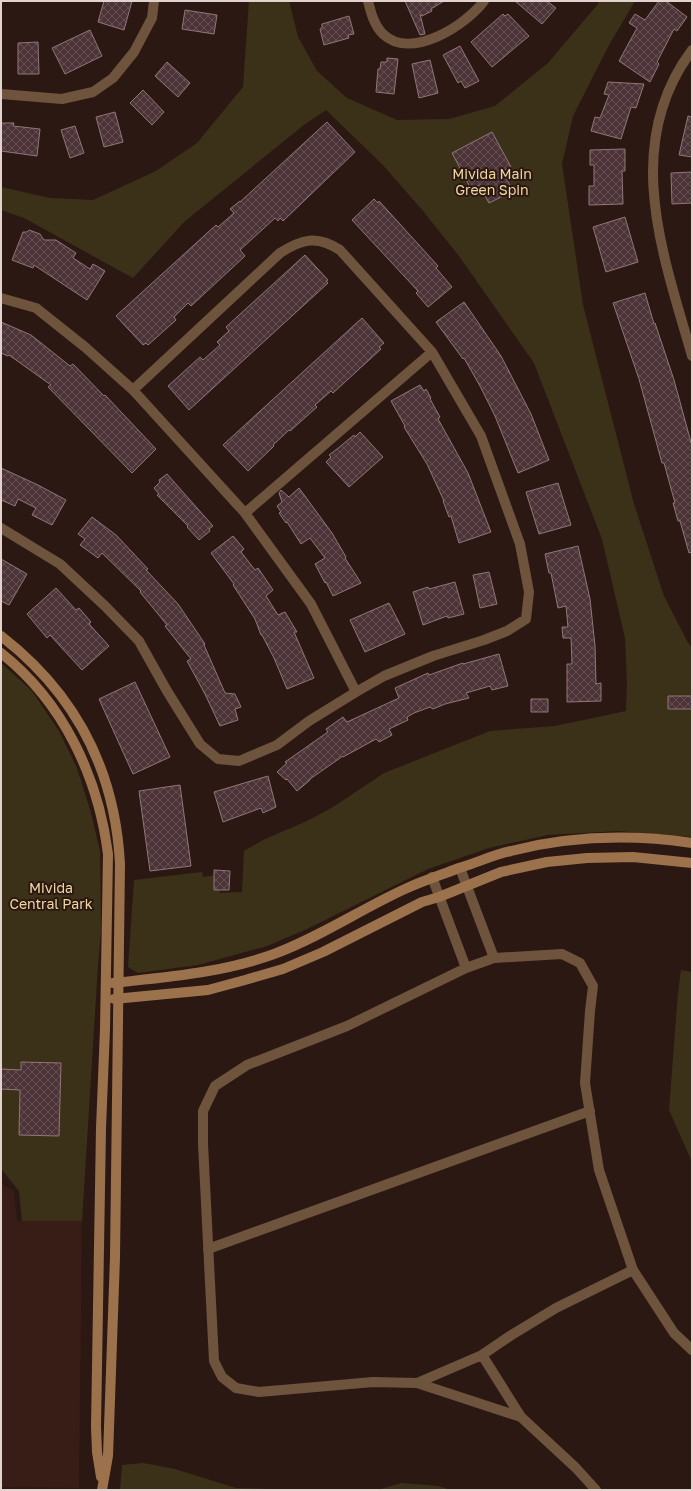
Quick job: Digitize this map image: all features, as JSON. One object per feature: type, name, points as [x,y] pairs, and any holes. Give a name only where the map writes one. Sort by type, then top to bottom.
[{"type":"street","points":[[1,94],[62,99],[93,92],[113,78],[134,52],[152,18],[154,1]]},
{"type":"street","points":[[368,1],[374,23],[384,35],[395,41],[409,43],[426,42],[452,29],[465,21],[484,1]]},
{"type":"street","points":[[692,50],[677,72],[663,103],[655,138],[653,168],[653,194],[663,254],[692,356]]},
{"type":"street","points":[[1,528],[60,564],[105,606],[139,641],[167,691],[200,744],[218,760],[240,762],[277,745],[309,722],[384,676],[433,656],[507,632],[526,619],[529,592],[520,544],[481,436],[432,352],[340,250],[327,242],[314,240],[294,244],[280,252],[132,390]]},
{"type":"street","points":[[1,298],[36,308],[85,347],[132,390],[245,513],[310,604],[356,692]]},
{"type":"street","points":[[245,513],[432,352]]},
{"type":"street","points":[[1,636],[31,662],[59,693],[91,745],[106,779],[116,818],[119,841],[119,998],[116,1187],[108,1456],[102,1488]]},
{"type":"street","points":[[1,653],[25,674],[39,689],[63,722],[83,762],[98,802],[108,854],[106,999],[101,1128],[96,1427],[97,1452],[102,1488]]},
{"type":"street","points":[[106,984],[178,976],[244,963],[274,954],[320,933],[405,889],[509,851],[549,842],[614,837],[647,838],[692,843]]},
{"type":"street","points":[[106,999],[208,990],[283,969],[323,952],[422,902],[507,871],[547,862],[587,858],[634,857],[692,863]]},
{"type":"street","points":[[460,868],[494,958]]},
{"type":"street","points":[[432,878],[466,968]]},
{"type":"street","points":[[521,1417],[417,1383],[373,1382],[258,1392],[236,1388],[222,1377],[214,1361],[203,1144],[204,1111],[215,1086],[247,1065],[347,1026],[466,968],[494,958],[562,954],[580,963],[594,986],[590,1011],[585,1083],[599,1170],[633,1270],[674,1333],[692,1350]]},
{"type":"street","points":[[208,1249],[590,1111]]},
{"type":"street","points":[[417,1383],[482,1355],[556,1308],[633,1270]]},
{"type":"street","points":[[482,1355],[521,1417],[576,1468],[596,1490]]},
{"type":"street","points":[[97,1378],[111,1377]]},
{"type":"shaded area","points":[[1,1184],[14,1191],[17,1221],[82,1221],[79,1488],[1,1487]]},
{"type":"green space","name":"Mivida Main Green Spin","points":[[249,1],[289,1],[298,37],[317,71],[347,98],[397,120],[449,119],[495,106],[548,63],[599,1],[635,1],[609,45],[573,116],[562,164],[583,305],[634,504],[664,596],[692,648],[692,837],[618,831],[548,835],[489,848],[428,869],[307,929],[267,946],[198,965],[138,973],[128,967],[134,880],[202,872],[203,877],[216,875],[220,893],[242,892],[244,851],[263,840],[307,821],[333,807],[384,773],[490,731],[555,726],[626,711],[627,683],[625,638],[602,539],[534,363],[459,256],[423,211],[382,164],[326,110],[305,124],[184,222],[133,278],[24,218],[1,210],[1,187],[50,198],[93,200],[156,171],[197,143],[243,87]]},
{"type":"green space","name":"Mivida Central Park","points":[[1,663],[32,691],[59,731],[77,768],[91,813],[100,851],[101,930],[82,1221],[22,1221],[19,1191],[1,1169]]},
{"type":"green space","points":[[681,970],[692,972],[692,1162],[669,1110]]},
{"type":"green space","points":[[143,1463],[175,1469],[236,1488],[308,1490],[120,1490],[122,1465]]},
{"type":"green space","points":[[402,1483],[438,1486],[451,1490],[377,1490]]},
{"type":"building","points":[[104,1],[132,1],[124,30],[98,22]]},
{"type":"building","points":[[405,1],[444,1],[431,9],[432,11],[422,16],[420,14],[425,34],[420,35]]},
{"type":"building","points":[[515,1],[547,1],[556,8],[542,24]]},
{"type":"building","points":[[659,1],[666,1],[687,17],[677,31],[674,29],[657,62],[659,64],[650,82],[619,61],[637,28],[629,23],[635,14],[645,20]]},
{"type":"building","points":[[185,10],[217,15],[214,34],[182,29]]},
{"type":"building","points":[[503,14],[505,16],[508,14],[529,36],[492,67],[471,42]]},
{"type":"building","points":[[349,16],[354,34],[348,35],[349,38],[324,45],[320,29],[322,28],[322,24]]},
{"type":"building","points":[[90,30],[102,56],[65,74],[52,48]]},
{"type":"building","points":[[38,42],[39,74],[18,74],[18,43]]},
{"type":"building","points":[[460,46],[479,81],[465,88],[461,81],[458,83],[443,55]]},
{"type":"building","points":[[387,58],[398,59],[394,94],[376,92],[378,69],[380,69],[381,62],[387,62]]},
{"type":"building","points":[[430,60],[438,93],[419,98],[412,64]]},
{"type":"building","points":[[167,62],[190,83],[178,97],[155,76]]},
{"type":"building","points":[[608,82],[644,84],[636,108],[631,107],[621,139],[591,131],[595,117],[600,118],[609,95],[604,94]]},
{"type":"building","points":[[143,90],[164,112],[152,125],[130,103]]},
{"type":"building","points":[[115,112],[123,142],[104,147],[96,117]]},
{"type":"building","points":[[688,116],[692,117],[692,157],[679,155]]},
{"type":"building","points":[[327,122],[355,152],[283,221],[280,218],[278,221],[275,218],[240,250],[245,256],[191,306],[188,303],[174,317],[176,320],[148,345],[146,343],[143,345],[116,316],[216,225],[218,227],[234,213],[230,209],[240,202]]},
{"type":"building","points":[[1,123],[14,123],[13,126],[40,129],[37,156],[1,151]]},
{"type":"building","points":[[75,126],[84,153],[70,158],[61,130]]},
{"type":"building","points":[[492,132],[511,167],[502,171],[513,191],[489,203],[479,185],[471,189],[452,153]]},
{"type":"building","points":[[625,149],[625,171],[622,171],[623,204],[589,205],[589,186],[594,186],[594,165],[590,165],[590,150]]},
{"type":"building","points":[[692,172],[692,203],[672,204],[671,173]]},
{"type":"building","points":[[374,199],[378,203],[379,201],[438,266],[436,268],[452,287],[428,307],[416,293],[418,291],[352,220]]},
{"type":"building","points":[[625,217],[638,262],[606,272],[593,227]]},
{"type":"building","points":[[29,230],[40,234],[44,240],[56,240],[76,253],[73,258],[90,269],[93,264],[105,271],[87,300],[34,265],[33,268],[12,260],[23,232],[27,232]]},
{"type":"building","points":[[305,255],[328,280],[326,281],[328,283],[189,410],[168,386],[200,357],[203,360],[220,345],[217,342],[229,331],[226,327]]},
{"type":"building","points":[[645,293],[654,324],[655,323],[674,380],[692,446],[692,552],[689,553],[680,521],[678,521],[673,503],[675,503],[664,463],[662,463],[639,379],[613,303]]},
{"type":"building","points":[[464,302],[501,356],[531,414],[549,460],[518,473],[495,416],[480,386],[464,358],[463,359],[436,322]]},
{"type":"building","points":[[362,318],[384,343],[379,347],[381,349],[333,393],[331,391],[315,405],[317,407],[290,431],[289,430],[248,471],[223,445]]},
{"type":"building","points":[[1,322],[31,335],[70,366],[73,364],[104,396],[105,395],[156,449],[132,473],[48,387],[51,385],[9,355],[8,356],[1,353]]},
{"type":"building","points":[[420,385],[424,391],[426,389],[431,398],[430,399],[440,417],[438,419],[468,473],[491,532],[459,543],[451,516],[449,517],[444,501],[427,464],[404,427],[405,426],[391,401]]},
{"type":"building","points":[[360,432],[383,457],[349,487],[326,462],[331,457],[329,455]]},
{"type":"building","points":[[1,468],[66,500],[52,525],[32,515],[36,508],[18,499],[15,506],[1,500]]},
{"type":"building","points":[[167,474],[213,526],[209,529],[210,531],[199,540],[187,527],[188,526],[157,495],[159,494],[154,488],[160,482],[159,480]]},
{"type":"building","points":[[558,483],[571,525],[539,534],[526,492]]},
{"type":"building","points":[[299,488],[332,533],[346,557],[345,558],[361,583],[333,596],[315,564],[325,558],[310,538],[301,544],[287,522],[286,523],[279,513],[281,512],[277,506],[282,502],[279,493],[281,490],[289,497]]},
{"type":"building","points":[[92,517],[116,535],[178,604],[205,644],[204,645],[225,693],[235,694],[241,707],[235,709],[238,720],[220,726],[187,661],[191,659],[165,626],[167,625],[140,592],[141,591],[102,553],[98,558],[80,545],[85,539],[78,534]]},
{"type":"building","points":[[233,536],[244,549],[241,552],[255,570],[258,568],[273,590],[266,596],[278,615],[285,612],[297,632],[294,632],[314,678],[287,689],[255,619],[233,585],[234,584],[211,553]]},
{"type":"building","points":[[578,546],[590,599],[595,646],[596,684],[601,683],[601,701],[567,702],[567,664],[572,664],[571,638],[563,638],[562,627],[568,627],[566,606],[558,608],[551,573],[549,573],[545,554]]},
{"type":"building","points":[[1,559],[27,574],[9,605],[1,601]]},
{"type":"building","points":[[489,572],[497,604],[480,608],[473,575]]},
{"type":"building","points":[[455,582],[464,614],[448,618],[447,616],[423,625],[413,592],[428,587],[429,589]]},
{"type":"building","points":[[56,588],[76,610],[79,608],[91,622],[89,624],[109,646],[82,670],[50,635],[47,638],[27,614]]},
{"type":"building","points":[[389,603],[405,634],[365,652],[350,620]]},
{"type":"building","points":[[499,654],[508,686],[492,690],[490,686],[466,693],[469,698],[445,704],[433,709],[430,707],[414,713],[407,717],[408,720],[389,729],[392,735],[379,742],[376,739],[343,756],[310,779],[297,791],[287,779],[286,780],[277,772],[287,763],[285,762],[328,732],[326,729],[343,717],[347,722],[399,698],[395,688],[428,673],[429,675],[463,663]]},
{"type":"building","points":[[135,682],[170,757],[133,774],[99,699]]},
{"type":"building","points":[[668,696],[692,696],[692,709],[668,709]]},
{"type":"building","points":[[531,699],[548,699],[548,712],[531,712]]},
{"type":"building","points":[[268,776],[276,807],[263,813],[261,808],[223,822],[214,792]]},
{"type":"building","points":[[180,785],[191,866],[150,871],[139,791]]},
{"type":"building","points":[[214,870],[230,871],[229,890],[214,890]]},
{"type":"building","points":[[21,1062],[61,1063],[59,1136],[19,1135],[20,1090],[1,1089],[1,1069],[21,1070]]}]
